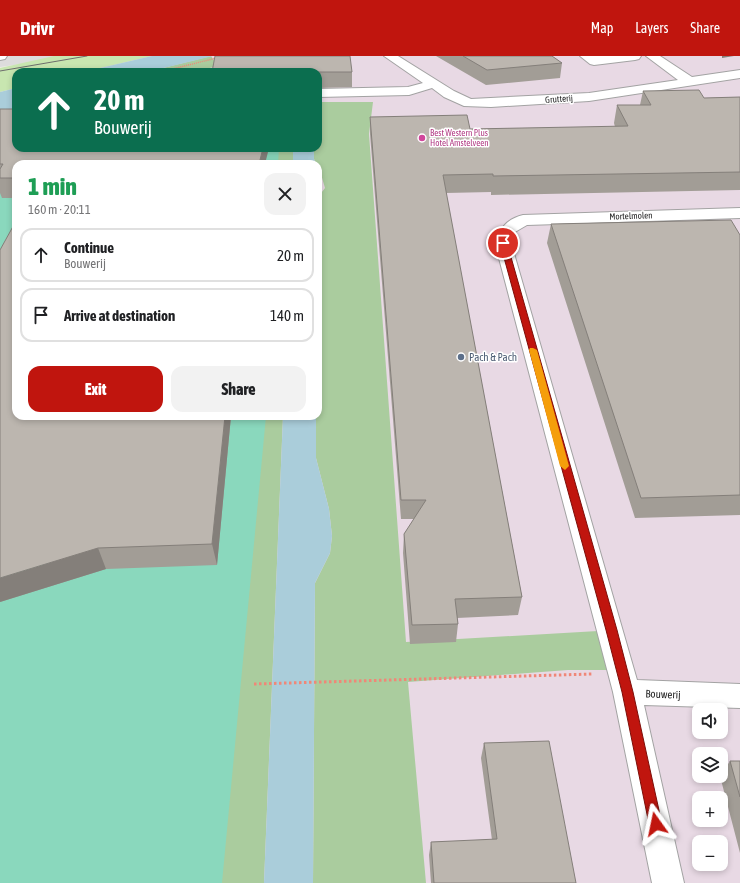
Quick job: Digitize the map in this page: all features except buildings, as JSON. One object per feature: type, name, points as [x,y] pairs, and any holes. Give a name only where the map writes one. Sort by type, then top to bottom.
[{"type":"street","name":"Grutterij","points":[[390,56],[449,94],[469,103],[491,104],[589,97],[740,74]]},
{"type":"street","points":[[586,56],[594,62],[635,56]]},
{"type":"street","points":[[652,56],[690,82]]},
{"type":"street","points":[[692,68],[711,79]]},
{"type":"street","points":[[322,93],[409,91],[433,84]]},
{"type":"street","name":"Mortelmolen","points":[[625,683],[503,243],[508,230],[523,220],[740,213]]},
{"type":"street","points":[[625,683],[668,883]]},
{"type":"street","name":"Bouwerij","points":[[625,683],[740,696]]},
{"type":"path","points":[[177,68],[221,57]]},
{"type":"path","points":[[254,684],[344,682],[625,683]]},
{"type":"shaded area","points":[[0,56],[62,56],[0,67]]},
{"type":"shaded area","points":[[106,56],[740,56],[740,883],[243,883],[278,420],[322,420],[322,160],[300,160],[300,152],[322,152],[322,68],[46,68]]},
{"type":"green space","points":[[54,56],[152,56],[100,68],[12,68],[12,89],[0,92],[0,68]]},
{"type":"green space","points":[[211,56],[218,66],[210,68],[163,68]]},
{"type":"green space","points":[[322,102],[373,102],[369,134],[406,642],[598,631],[609,670],[568,670],[408,682],[426,883],[313,883],[315,583],[330,553],[332,536],[329,509],[316,458],[316,420],[322,420],[322,192],[325,188],[322,178],[322,160],[314,159],[314,152],[322,152]]},
{"type":"green space","points":[[0,118],[12,140],[12,152],[279,152],[278,160],[12,160],[12,420],[266,420],[222,883],[0,883]]},
{"type":"green space","points":[[266,152],[293,152],[293,160],[266,160]]},
{"type":"green space","points":[[254,420],[283,420],[264,883],[205,883]]},
{"type":"water","points":[[152,56],[213,56],[164,68],[100,68]]},
{"type":"water","points":[[12,89],[12,119],[0,118],[0,92]]},
{"type":"water","points":[[293,152],[314,152],[314,160],[293,160]]},
{"type":"water","points":[[283,420],[316,420],[316,458],[329,509],[332,536],[330,553],[315,583],[313,883],[264,883]]},
{"type":"tram line","points":[[17,68],[87,56]]},
{"type":"tram line","points":[[0,71],[12,69]]},
{"type":"slow traffic","points":[[533,350],[565,466]]},
{"type":"place","name":"Best Western Plus Hotel Amstelveen","points":[[422,138]]},
{"type":"place","name":"Pach & Pach","points":[[461,357]]},
{"type":"route","points":[[503,243],[611,630],[627,692],[656,824]]}]
